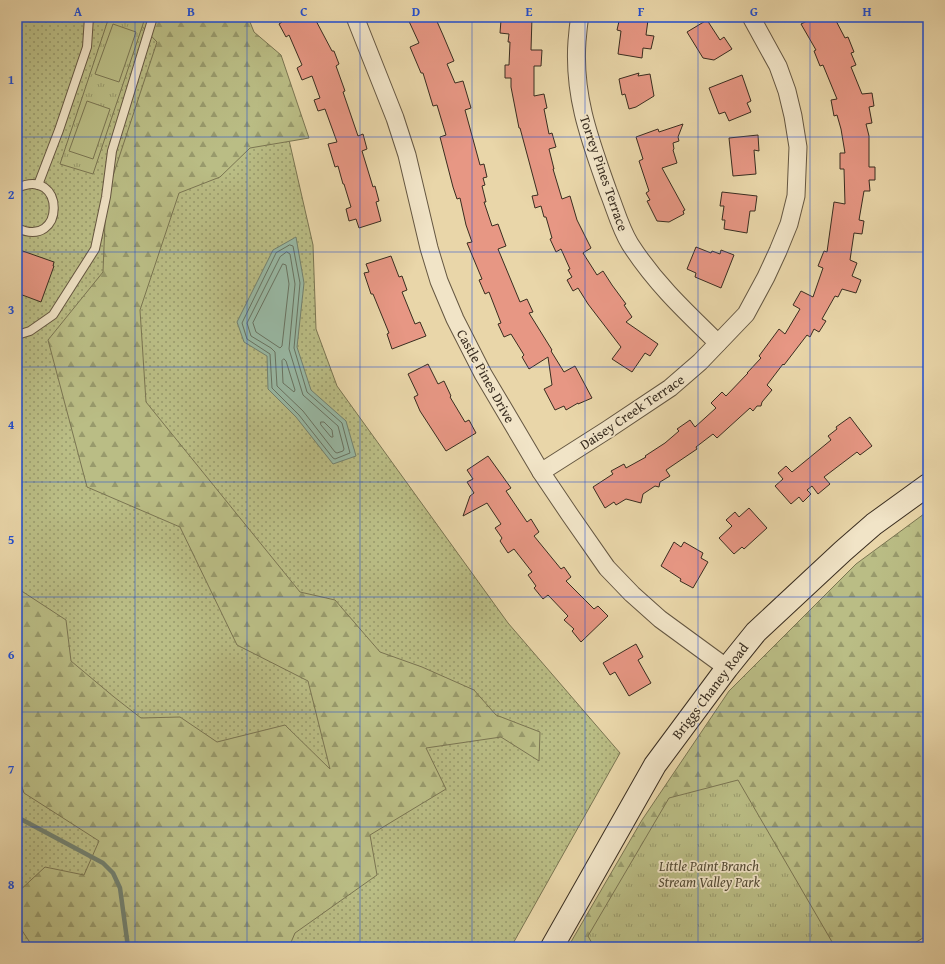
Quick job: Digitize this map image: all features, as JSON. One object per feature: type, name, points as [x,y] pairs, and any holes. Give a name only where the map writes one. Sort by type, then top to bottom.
[{"type":"main road","name":"Briggs Chaney Road","points":[[552,947],[655,765],[727,668],[756,632],[874,524],[928,486]]},
{"type":"street","name":"Castle Pines Drive","points":[[355,17],[395,118],[407,155],[429,248],[439,281],[455,319],[483,374],[541,472],[607,568],[632,594],[660,619],[727,668]]},
{"type":"street","name":"Torrey Pines Terrace","points":[[580,17],[576,54],[580,102],[595,154],[618,217],[629,242],[654,279],[718,343]]},
{"type":"street","name":"Daisey Creek Terrace","points":[[541,472],[670,388],[700,362],[746,314],[778,252],[789,224],[796,196],[798,147],[789,97],[778,66],[751,17]]},
{"type":"lane","points":[[38,185],[59,130],[87,47],[89,17]]},
{"type":"lane","points":[[17,335],[30,331],[53,315],[95,249],[106,196],[112,151],[153,17]]},
{"type":"lane","points":[[17,188],[24,185],[38,185],[46,189],[51,195],[55,211],[47,226],[40,230],[24,232],[17,228]]},
{"type":"green space","points":[[17,17],[223,17],[281,105],[313,245],[316,329],[337,386],[508,623],[620,753],[511,947],[17,947]]},
{"type":"green space","points":[[109,17],[133,17],[144,21],[93,174],[60,164]]},
{"type":"green space","points":[[133,17],[248,17],[254,32],[281,55],[309,138],[250,148],[220,177],[179,193],[140,310],[146,402],[300,592],[335,600],[380,652],[422,667],[474,690],[496,715],[540,732],[539,761],[501,737],[426,748],[446,789],[370,835],[377,875],[295,933],[289,947],[33,947],[17,923],[17,893],[45,867],[84,875],[99,841],[24,793],[17,772],[17,588],[66,620],[71,661],[141,718],[180,717],[217,742],[285,725],[330,769],[308,681],[237,645],[180,527],[87,487],[48,340],[103,272],[106,197],[157,42]]},
{"type":"green space","points":[[113,24],[136,32],[119,82],[95,74]]},
{"type":"green space","points":[[87,101],[110,109],[93,159],[69,151]]},
{"type":"green space","points":[[928,511],[928,935],[908,947],[568,947],[642,820],[729,691],[856,564]]},
{"type":"green space","name":"Little Paint Branch Stream Valley Park","points":[[738,780],[835,947],[594,947],[588,936],[669,798]]},
{"type":"water","points":[[296,237],[304,283],[297,347],[311,390],[346,421],[356,456],[333,464],[296,417],[268,389],[267,356],[244,342],[237,322],[273,250]]},
{"type":"building","points":[[280,17],[314,17],[332,51],[334,51],[339,64],[336,66],[345,91],[343,92],[358,136],[363,134],[367,149],[362,151],[373,187],[375,186],[379,201],[376,202],[381,221],[359,228],[356,219],[349,221],[346,209],[351,207],[338,166],[335,167],[328,144],[337,142],[325,109],[318,111],[314,100],[320,98],[312,76],[302,80],[297,68],[302,65],[289,35],[286,37],[279,24],[282,22]]},
{"type":"building","points":[[407,17],[435,17],[454,61],[447,64],[455,83],[463,81],[471,108],[465,110],[480,165],[484,164],[487,177],[483,178],[485,185],[482,186],[486,202],[484,202],[492,226],[498,224],[506,246],[498,249],[520,302],[527,299],[533,312],[529,313],[564,372],[575,366],[592,398],[578,403],[566,410],[564,406],[555,410],[544,389],[552,385],[548,357],[529,369],[522,357],[524,355],[511,334],[504,337],[498,324],[501,323],[489,292],[485,294],[479,280],[482,279],[467,243],[472,242],[466,225],[460,198],[457,199],[453,187],[440,137],[446,135],[437,105],[433,106],[423,73],[421,73],[410,47],[419,43]]},
{"type":"building","points":[[511,17],[532,17],[531,50],[542,50],[541,66],[534,66],[534,96],[544,94],[547,108],[544,109],[549,134],[552,133],[556,147],[549,149],[553,169],[562,199],[570,196],[577,220],[591,248],[583,253],[597,275],[603,271],[626,304],[624,305],[632,317],[626,322],[658,344],[650,356],[645,353],[632,372],[612,359],[621,347],[588,304],[578,288],[573,291],[567,280],[572,277],[568,270],[570,269],[561,249],[556,252],[550,239],[552,238],[541,206],[535,208],[532,196],[538,195],[519,128],[511,87],[511,78],[505,78],[505,65],[509,65],[510,42],[508,42],[509,34],[500,33],[501,20],[510,20]]},
{"type":"building","points":[[620,17],[648,20],[646,35],[654,36],[651,49],[643,48],[642,58],[618,54],[621,31],[617,30]]},
{"type":"building","points":[[807,17],[834,17],[845,38],[848,37],[854,52],[851,53],[856,65],[851,67],[862,94],[872,93],[874,106],[869,107],[872,123],[866,124],[869,136],[869,167],[875,167],[875,180],[869,180],[870,191],[864,191],[859,220],[864,221],[862,234],[854,233],[850,260],[857,263],[852,276],[861,280],[856,293],[842,289],[838,297],[835,296],[822,319],[826,321],[819,332],[814,329],[810,337],[807,335],[784,365],[783,364],[767,385],[772,390],[762,402],[761,406],[757,406],[753,411],[750,408],[717,438],[713,434],[696,447],[697,449],[666,470],[670,476],[660,482],[659,487],[655,486],[643,494],[641,503],[626,499],[616,505],[614,502],[605,508],[593,487],[613,474],[611,471],[624,464],[626,468],[646,457],[645,456],[665,443],[679,431],[677,429],[690,420],[695,427],[716,408],[711,403],[722,392],[726,396],[761,358],[759,356],[779,329],[785,334],[800,309],[793,305],[801,291],[813,297],[823,268],[818,266],[824,251],[827,252],[834,202],[845,204],[844,169],[840,169],[840,153],[845,153],[841,129],[837,115],[834,116],[831,100],[837,99],[823,65],[820,66],[814,51],[816,50],[801,24],[809,20]]},
{"type":"building","points":[[707,20],[720,40],[724,37],[732,49],[714,60],[703,58],[687,32]]},
{"type":"building","points":[[639,73],[638,76],[650,74],[654,96],[636,107],[629,109],[625,94],[622,95],[619,79]]},
{"type":"building","points":[[742,75],[751,101],[747,103],[751,112],[729,121],[725,112],[719,114],[709,88]]},
{"type":"building","points":[[683,124],[678,137],[679,141],[673,143],[673,150],[677,163],[662,168],[685,210],[683,211],[684,214],[669,222],[657,221],[647,201],[650,200],[646,193],[649,191],[639,161],[643,159],[636,137],[658,129],[659,132]]},
{"type":"building","points":[[758,135],[759,151],[754,150],[756,174],[733,176],[729,138]]},
{"type":"building","points":[[722,192],[757,196],[755,211],[750,211],[747,233],[724,229],[725,220],[722,220],[724,206],[720,206]]},
{"type":"building","points":[[696,247],[711,253],[712,251],[720,254],[721,250],[734,255],[721,288],[695,277],[696,273],[687,269]]},
{"type":"building","points":[[17,249],[54,262],[54,266],[41,302],[17,293]]},
{"type":"building","points":[[391,256],[399,277],[402,276],[407,290],[402,292],[415,324],[420,322],[426,336],[392,349],[387,334],[389,333],[373,294],[371,294],[364,273],[369,272],[366,264]]},
{"type":"building","points":[[428,364],[438,384],[444,381],[451,396],[450,397],[465,422],[469,420],[476,433],[446,451],[420,411],[414,397],[418,395],[408,374]]},
{"type":"building","points":[[850,417],[872,446],[860,455],[857,452],[824,477],[830,484],[818,494],[812,486],[807,490],[811,494],[803,502],[799,497],[791,504],[775,486],[783,479],[778,473],[786,466],[792,472],[831,440],[828,436],[837,429],[836,427]]},
{"type":"building","points":[[488,456],[511,488],[506,491],[527,522],[531,519],[539,532],[534,536],[561,569],[564,567],[571,577],[566,581],[594,609],[598,606],[608,616],[581,642],[572,631],[574,629],[564,620],[568,616],[548,595],[543,599],[534,588],[536,586],[528,575],[532,572],[514,549],[508,553],[500,541],[502,538],[495,528],[501,524],[487,503],[463,516],[470,496],[474,493],[467,482],[473,479],[467,470]]},
{"type":"building","points":[[749,508],[767,528],[744,549],[742,547],[734,554],[719,538],[732,526],[726,520],[735,512],[739,517]]},
{"type":"building","points":[[674,542],[681,547],[684,542],[703,553],[701,558],[708,562],[693,588],[680,581],[681,579],[661,566]]},
{"type":"building","points":[[636,644],[643,657],[638,660],[651,683],[629,696],[615,672],[610,675],[603,663]]},
{"type":"waterway","points":[[17,817],[103,863],[113,873],[120,888],[128,947]]}]
